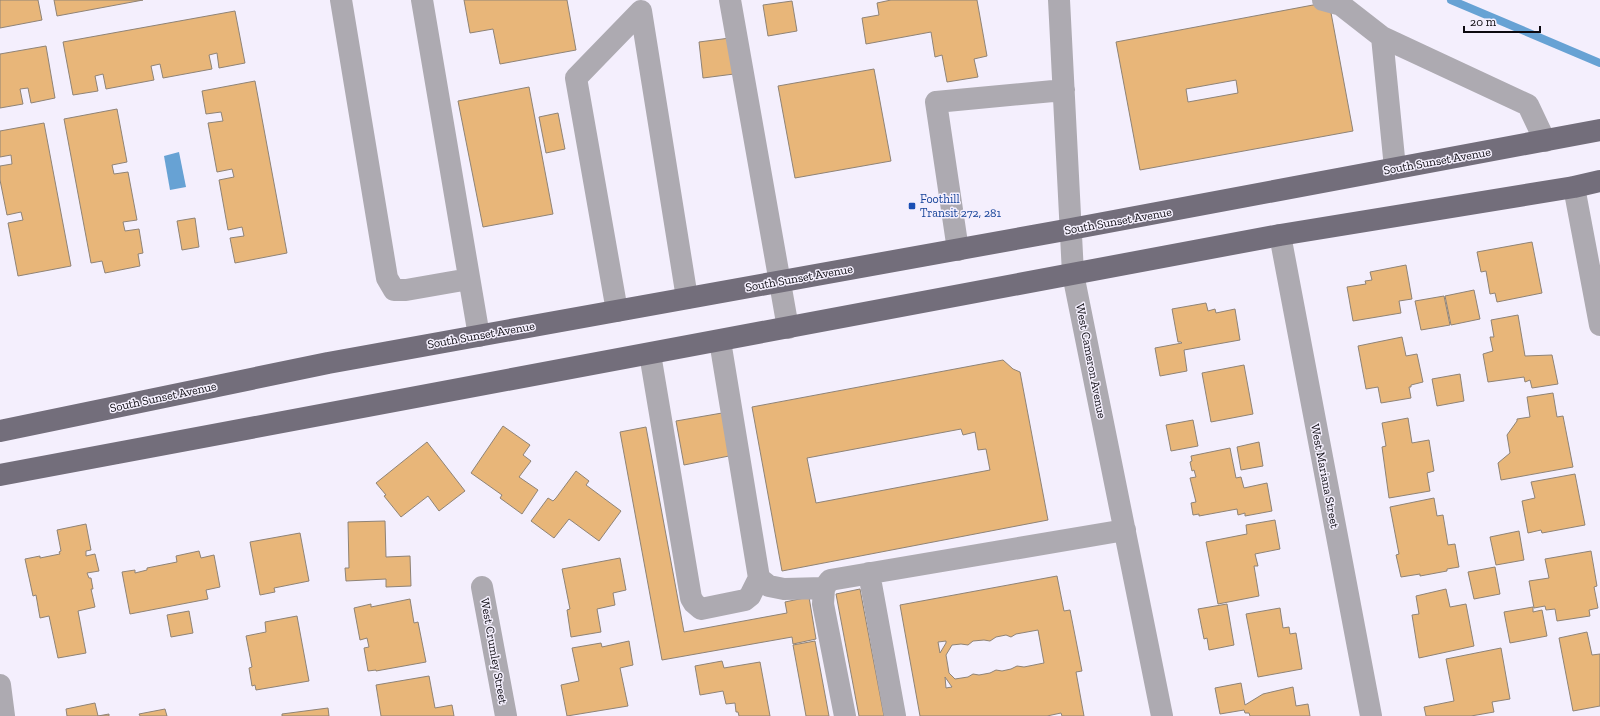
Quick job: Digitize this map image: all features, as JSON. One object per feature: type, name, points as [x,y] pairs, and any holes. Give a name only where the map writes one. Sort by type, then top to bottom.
[{"type":"main road","name":"South Sunset Avenue","points":[[0,431],[328,363],[958,250],[1600,130]]},
{"type":"main road","points":[[0,475],[1280,235],[1574,187],[1600,180]]},
{"type":"street","points":[[341,0],[387,278],[391,287],[394,290],[406,290],[469,278]]},
{"type":"street","points":[[422,0],[479,336]]},
{"type":"street","points":[[730,0],[788,328]]},
{"type":"street","name":"West Cameron Avenue","points":[[1059,0],[1073,274],[1162,716]]},
{"type":"street","points":[[1323,0],[1341,5],[1382,37],[1528,105],[1545,141]]},
{"type":"street","points":[[641,5],[687,298]]},
{"type":"street","points":[[617,311],[576,78],[641,5]]},
{"type":"street","points":[[1382,37],[1395,168]]},
{"type":"street","points":[[958,250],[936,102],[1064,90]]},
{"type":"street","points":[[1574,187],[1600,325]]},
{"type":"street","name":"West Mariana Street","points":[[1280,235],[1371,716]]},
{"type":"street","points":[[650,354],[691,598],[701,609],[745,600],[750,596],[759,578],[720,341]]},
{"type":"street","points":[[844,716],[823,604],[824,588],[830,580],[1125,530]]},
{"type":"street","points":[[869,573],[895,716]]},
{"type":"street","points":[[759,578],[769,586],[784,589],[824,588]]},
{"type":"street","name":"West Crumley Street","points":[[482,587],[506,716]]},
{"type":"street","points":[[0,685],[4,716]]},
{"type":"water","points":[[179,152],[186,187],[170,190],[164,156]]},
{"type":"building","points":[[0,0],[38,0],[42,20],[0,28]]},
{"type":"building","points":[[54,0],[143,0],[57,16]]},
{"type":"building","points":[[464,0],[567,0],[576,50],[500,64],[493,29],[470,33]]},
{"type":"building","points":[[891,0],[977,0],[987,56],[974,59],[978,77],[947,82],[942,55],[935,57],[931,32],[866,44],[862,18],[879,15],[877,3]]},
{"type":"building","points":[[792,1],[797,31],[768,36],[763,5]]},
{"type":"building","points":[[1329,2],[1353,131],[1140,170],[1116,42]],"holes":[[[1236,80],[1238,93],[1188,102],[1186,89]]]},
{"type":"building","points":[[235,11],[245,63],[219,68],[217,53],[209,55],[212,69],[163,78],[160,64],[151,66],[154,80],[106,89],[103,74],[95,76],[98,91],[73,95],[63,42]]},
{"type":"building","points":[[730,38],[734,74],[703,78],[699,42]]},
{"type":"building","points":[[46,46],[55,98],[31,103],[28,88],[20,89],[23,104],[0,108],[0,54]]},
{"type":"building","points":[[874,69],[891,161],[795,178],[778,86]]},
{"type":"building","points":[[255,81],[287,253],[235,263],[230,238],[244,236],[242,227],[228,230],[219,180],[234,177],[232,169],[217,172],[208,123],[223,121],[221,112],[206,114],[202,91]]},
{"type":"building","points":[[529,87],[553,214],[483,227],[458,101]]},
{"type":"building","points":[[117,109],[127,162],[112,165],[114,174],[128,172],[137,220],[123,222],[125,231],[139,229],[143,253],[138,254],[140,266],[105,273],[102,261],[91,263],[64,119]]},
{"type":"building","points":[[558,113],[565,149],[546,153],[539,117]]},
{"type":"building","points":[[44,123],[71,266],[18,276],[8,223],[23,220],[21,212],[7,215],[0,180],[0,166],[12,164],[11,155],[0,157],[0,131]]},
{"type":"building","points":[[195,218],[199,247],[182,250],[177,221]]},
{"type":"building","points":[[1532,242],[1542,293],[1497,302],[1495,293],[1490,294],[1486,271],[1481,272],[1477,252]]},
{"type":"building","points":[[1406,265],[1412,299],[1399,301],[1401,313],[1353,321],[1347,287],[1366,284],[1365,281],[1372,280],[1370,272]]},
{"type":"building","points":[[1474,290],[1480,319],[1451,325],[1445,296]]},
{"type":"building","points":[[1444,296],[1450,325],[1421,330],[1415,301]]},
{"type":"building","points":[[1206,303],[1208,311],[1215,309],[1216,313],[1235,309],[1240,340],[1184,350],[1187,371],[1160,376],[1155,348],[1182,343],[1178,342],[1172,309]]},
{"type":"building","points":[[1518,315],[1525,356],[1552,355],[1558,384],[1532,388],[1530,380],[1525,382],[1524,377],[1488,382],[1483,354],[1493,351],[1490,337],[1494,337],[1491,320]]},
{"type":"building","points":[[1402,337],[1406,356],[1417,354],[1423,382],[1411,385],[1411,387],[1409,387],[1411,398],[1381,403],[1378,387],[1366,389],[1358,346]]},
{"type":"building","points":[[1003,360],[1013,369],[1020,372],[1048,520],[782,571],[752,407]],"holes":[[[961,429],[963,435],[975,432],[978,450],[986,449],[990,470],[816,503],[807,458]]]},
{"type":"building","points":[[1244,365],[1253,414],[1211,422],[1202,373]]},
{"type":"building","points":[[1460,374],[1464,401],[1437,406],[1432,379]]},
{"type":"building","points":[[1553,393],[1557,417],[1563,416],[1573,467],[1501,480],[1498,463],[1510,453],[1507,435],[1517,419],[1530,417],[1527,397]]},
{"type":"building","points":[[722,413],[729,456],[684,465],[676,421]]},
{"type":"building","points":[[1408,418],[1412,443],[1429,440],[1434,471],[1427,473],[1430,491],[1389,498],[1382,447],[1386,446],[1382,423]]},
{"type":"building","points":[[1193,420],[1198,446],[1171,451],[1166,425]]},
{"type":"building","points":[[503,426],[530,445],[523,455],[531,461],[519,477],[538,490],[522,514],[500,498],[502,495],[471,473]]},
{"type":"building","points":[[646,427],[684,632],[787,613],[785,602],[809,597],[816,639],[793,644],[792,637],[662,660],[620,432]]},
{"type":"building","points":[[427,442],[465,491],[439,511],[428,496],[401,517],[384,496],[386,495],[376,483]]},
{"type":"building","points":[[1259,442],[1263,466],[1241,470],[1237,447]]},
{"type":"building","points":[[1230,448],[1236,478],[1241,477],[1244,488],[1267,483],[1272,511],[1245,516],[1245,513],[1238,515],[1237,509],[1199,516],[1199,514],[1193,515],[1191,503],[1196,502],[1190,478],[1196,477],[1194,470],[1192,471],[1190,462],[1192,461],[1191,456]]},
{"type":"building","points":[[576,471],[589,481],[586,485],[621,511],[599,541],[569,519],[554,538],[531,521],[548,498],[553,501],[556,498]]},
{"type":"building","points":[[1575,474],[1585,525],[1542,533],[1541,530],[1528,533],[1522,501],[1535,498],[1531,482]]},
{"type":"building","points":[[1434,498],[1437,516],[1443,515],[1448,545],[1455,544],[1459,567],[1420,576],[1420,574],[1401,577],[1396,555],[1399,554],[1390,507]]},
{"type":"building","points":[[1275,520],[1280,549],[1255,554],[1258,566],[1254,566],[1259,596],[1218,604],[1206,542],[1247,534],[1246,525]]},
{"type":"building","points":[[385,521],[386,557],[410,556],[411,586],[386,587],[386,579],[346,581],[345,568],[349,568],[348,522]]},
{"type":"building","points":[[86,524],[91,550],[86,551],[86,556],[95,554],[99,571],[87,573],[89,578],[91,578],[93,589],[91,589],[95,607],[78,611],[86,653],[58,658],[49,616],[40,618],[36,595],[33,596],[25,559],[60,554],[59,552],[61,551],[57,530]]},
{"type":"building","points":[[1519,531],[1524,560],[1496,565],[1490,537]]},
{"type":"building","points":[[300,533],[309,581],[274,588],[275,592],[260,595],[250,542]]},
{"type":"building","points":[[199,551],[201,558],[214,555],[220,587],[206,590],[208,599],[130,614],[122,572],[135,570],[135,573],[147,570],[147,568],[177,562],[176,556]]},
{"type":"building","points":[[1591,551],[1597,586],[1594,587],[1598,608],[1589,610],[1590,616],[1557,621],[1555,609],[1546,610],[1545,606],[1534,608],[1529,581],[1549,578],[1545,559]]},
{"type":"building","points":[[620,558],[626,590],[613,593],[615,605],[597,609],[601,632],[571,637],[567,610],[570,609],[562,569]]},
{"type":"building","points":[[1495,567],[1500,594],[1474,599],[1468,572]]},
{"type":"building","points":[[1057,576],[1064,611],[1070,610],[1082,671],[1076,672],[1084,716],[1062,716],[1061,713],[1047,716],[920,716],[900,605]],"holes":[[[1038,630],[1044,663],[1024,667],[1017,666],[1002,671],[996,670],[990,673],[979,675],[973,674],[968,677],[955,679],[949,673],[946,655],[952,645],[968,645],[973,641],[990,641],[996,637],[1006,635],[1011,637],[1016,634]],[[946,641],[946,643],[940,653],[938,642]],[[945,677],[952,687],[946,688]]]},
{"type":"building","points":[[860,589],[884,716],[859,716],[836,594]]},
{"type":"building","points":[[1446,589],[1450,607],[1466,604],[1474,646],[1419,658],[1412,615],[1419,614],[1416,596]]},
{"type":"building","points":[[410,599],[414,623],[418,622],[426,662],[376,671],[368,671],[364,648],[369,647],[367,638],[360,640],[354,608],[371,604],[371,607]]},
{"type":"building","points":[[1227,604],[1234,645],[1209,650],[1207,638],[1204,639],[1198,609]]},
{"type":"building","points":[[1533,607],[1533,612],[1542,610],[1547,636],[1510,643],[1504,612]]},
{"type":"building","points":[[1280,608],[1283,628],[1289,627],[1290,634],[1296,633],[1302,669],[1258,677],[1246,614]]},
{"type":"building","points":[[189,611],[193,633],[171,637],[167,615]]},
{"type":"building","points":[[297,616],[309,681],[256,690],[255,685],[252,686],[249,668],[252,667],[246,636],[266,632],[265,622]]},
{"type":"building","points":[[1587,632],[1592,655],[1600,654],[1600,706],[1573,711],[1559,638]]},
{"type":"building","points":[[629,641],[633,665],[620,668],[628,706],[567,716],[561,685],[579,681],[572,648],[601,643],[602,647]]},
{"type":"building","points":[[815,641],[829,716],[806,716],[793,645]]},
{"type":"building","points":[[1501,648],[1510,699],[1492,702],[1494,712],[1471,716],[1426,716],[1424,707],[1454,701],[1446,659]]},
{"type":"building","points":[[722,661],[724,668],[760,662],[770,716],[739,716],[738,712],[736,712],[735,703],[726,704],[723,691],[700,695],[695,666]]},
{"type":"building","points":[[429,676],[435,708],[452,705],[454,716],[381,716],[376,685]]},
{"type":"building","points":[[1241,683],[1245,705],[1263,694],[1293,687],[1296,706],[1308,704],[1310,716],[1250,716],[1249,713],[1245,713],[1244,710],[1220,714],[1215,688]]},
{"type":"building","points":[[95,703],[98,716],[67,716],[66,709]]},
{"type":"building","points":[[328,708],[329,716],[282,716],[282,714]]},
{"type":"building","points":[[165,709],[167,716],[140,716],[139,714]]},
{"type":"building","points":[[109,714],[109,716],[98,716]]},
{"type":"waterway","points":[[1451,0],[1600,63]]},
{"type":"place","name":"Foothill Transit 272, 281","points":[[912,206]]}]
